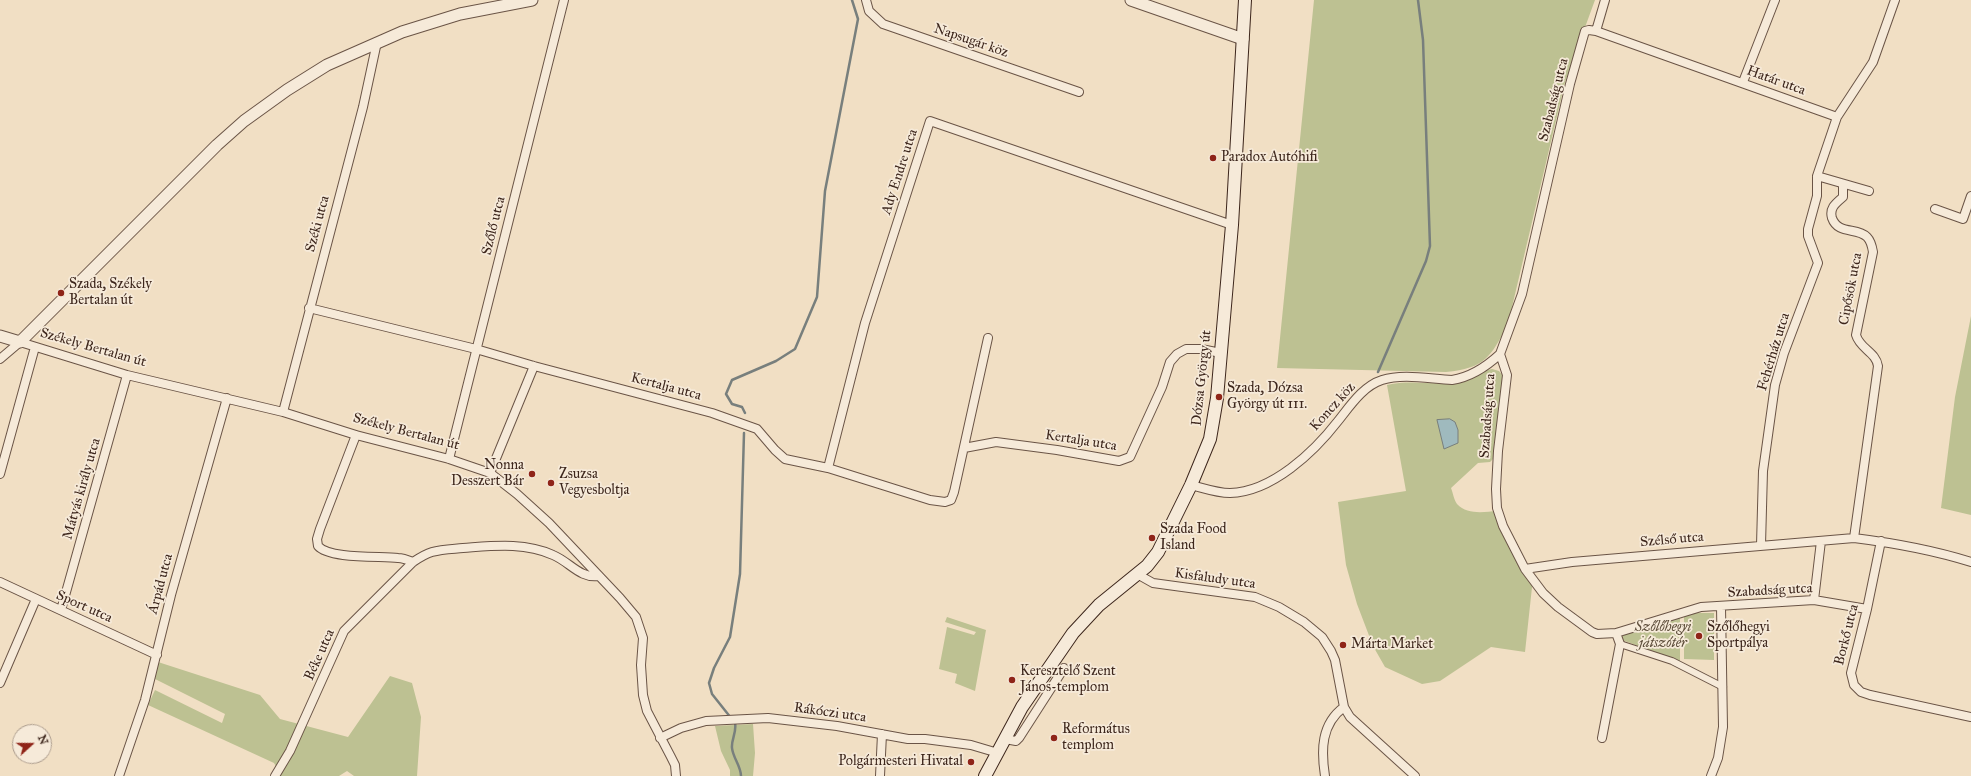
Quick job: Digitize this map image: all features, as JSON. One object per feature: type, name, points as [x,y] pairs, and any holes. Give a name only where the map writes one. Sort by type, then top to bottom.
[{"type":"main road","name":"Dózsa György út","points":[[985,776],[1022,707],[1076,630],[1099,605],[1147,566],[1158,552],[1191,485],[1210,438],[1217,398],[1232,225],[1246,0]]},
{"type":"street","points":[[0,359],[217,145],[244,121],[308,76],[377,42],[423,25],[460,14],[532,0]]},
{"type":"street","name":"Szőlő utca","points":[[449,459],[564,0]]},
{"type":"street","name":"Napsugár köz","points":[[866,0],[869,11],[883,24],[1079,92]]},
{"type":"street","points":[[1131,0],[1243,38]]},
{"type":"street","points":[[1596,31],[1605,0]]},
{"type":"street","points":[[1743,82],[1775,0]]},
{"type":"street","points":[[1869,191],[1817,176],[1837,117],[1873,62],[1895,0]]},
{"type":"street","name":"Szabadság utca","points":[[1596,31],[1585,31],[1570,84],[1519,302],[1500,354],[1507,375],[1498,451],[1497,508],[1503,526],[1525,569],[1543,593],[1558,607],[1592,632],[1597,634],[1616,633],[1687,610],[1701,607],[1721,607],[1814,600],[1867,610]]},
{"type":"street","name":"Határ utca","points":[[1596,31],[1685,64],[1743,82],[1837,117]]},
{"type":"street","name":"Széki utca","points":[[283,412],[309,308],[363,107],[377,42]]},
{"type":"street","name":"Ady Endre utca","points":[[828,468],[865,323],[930,121],[1232,225]]},
{"type":"street","name":"Fehérház utca","points":[[1761,545],[1763,471],[1774,384],[1818,263],[1808,236],[1817,196],[1817,176]]},
{"type":"street","name":"Cipősök utca","points":[[1843,184],[1843,197],[1833,207],[1831,217],[1841,228],[1863,234],[1871,244],[1873,252],[1856,335],[1859,343],[1875,358],[1878,366],[1854,538]]},
{"type":"street","points":[[1935,209],[1963,219],[1971,196]]},
{"type":"street","name":"Kertalja utca","points":[[309,308],[476,349],[534,366],[712,413],[757,429],[785,459],[828,468],[930,500],[945,502],[951,500],[954,492],[988,338]]},
{"type":"street","name":"Székely Bertalan út","points":[[0,336],[15,345],[35,347],[127,375],[283,412],[356,435],[449,459],[490,473],[517,494],[549,523],[631,609],[639,623],[643,638],[641,666],[643,695],[647,711],[671,757],[675,766],[676,776]]},
{"type":"street","points":[[0,474],[35,347]]},
{"type":"street","name":"Kertalja utca","points":[[964,448],[996,442],[1058,450],[1119,461],[1125,460],[1130,456],[1162,387],[1170,362],[1177,354],[1186,349],[1201,349],[1220,353]]},
{"type":"street","name":"Koncz köz","points":[[1191,485],[1228,493],[1253,490],[1280,476],[1298,462],[1336,424],[1357,398],[1375,383],[1387,378],[1399,377],[1460,379],[1479,370],[1500,354]]},
{"type":"street","points":[[490,473],[534,366]]},
{"type":"street","name":"Mátyás király utca","points":[[61,610],[127,375]]},
{"type":"street","name":"Árpád utca","points":[[119,776],[145,700],[171,595],[227,398]]},
{"type":"street","points":[[356,435],[320,529],[317,539],[318,546],[325,552],[336,554],[400,558],[413,562]]},
{"type":"street","name":"Szélső utca","points":[[1525,569],[1572,562],[1854,538],[1881,541],[1943,553],[1971,562]]},
{"type":"street","points":[[1814,600],[1822,541]]},
{"type":"street","name":"Borkő utca","points":[[1881,541],[1867,610],[1851,673],[1854,685],[1861,692],[1870,695],[1971,717]]},
{"type":"street","name":"Béke utca","points":[[275,776],[290,751],[344,631],[413,562],[427,554],[438,551],[495,546],[515,546],[552,554],[567,562],[586,576],[599,576]]},
{"type":"street","name":"Kisfaludy utca","points":[[1138,574],[1153,583],[1255,597],[1280,607],[1304,622],[1322,637],[1331,651],[1335,660],[1344,707],[1350,717],[1362,730],[1415,776]]},
{"type":"street","name":"Sport utca","points":[[0,582],[157,655]]},
{"type":"street","points":[[0,683],[36,599]]},
{"type":"street","name":"Szabadság utca","points":[[1711,776],[1718,758],[1723,727],[1721,607]]},
{"type":"street","points":[[1602,738],[1620,644],[1616,633]]},
{"type":"street","points":[[1620,644],[1672,661],[1723,687]]},
{"type":"street","points":[[1004,739],[1016,741],[1020,738],[1064,668]]},
{"type":"street","points":[[1325,776],[1322,759],[1325,732],[1332,718],[1344,707]]},
{"type":"street","name":"Rákóczi utca","points":[[660,738],[692,724],[726,719],[768,718],[838,726],[908,739],[925,739],[971,745],[998,752]]},
{"type":"street","points":[[880,776],[882,734]]},
{"type":"green space","points":[[1314,0],[1595,0],[1565,82],[1508,324],[1491,353],[1478,364],[1470,368],[1446,372],[1277,368]]},
{"type":"green space","points":[[1971,316],[1971,515],[1941,508],[1955,397]]},
{"type":"green space","points":[[1492,369],[1499,371],[1505,378],[1493,459],[1490,462],[1478,463],[1451,488],[1457,504],[1461,508],[1476,512],[1497,511],[1510,548],[1533,578],[1525,652],[1491,647],[1440,681],[1422,684],[1385,667],[1373,646],[1357,604],[1346,565],[1338,502],[1406,491],[1387,385],[1396,383],[1460,382]]},
{"type":"green space","name":"Szőlőhegyi játszótér","points":[[1680,613],[1680,661],[1622,640],[1621,633]]},
{"type":"green space","name":"Szőlőhegyi Sportpálya","points":[[1684,613],[1714,613],[1714,660],[1684,659]]},
{"type":"green space","points":[[947,617],[986,630],[975,691],[955,683],[957,674],[939,669],[947,627],[974,635],[976,632],[945,622]]},
{"type":"green space","points":[[158,662],[260,695],[280,719],[348,737],[390,676],[412,683],[421,717],[417,776],[354,776],[347,771],[339,776],[281,776],[274,763],[148,705],[155,690],[222,723],[225,714],[155,679]]},
{"type":"green space","points":[[753,724],[755,753],[753,776],[730,776],[730,770],[721,751],[715,726]]},
{"type":"water","points":[[1450,419],[1455,422],[1458,430],[1458,443],[1444,449],[1437,420]]},
{"type":"waterway","points":[[745,413],[742,407],[732,404],[726,394],[732,380],[776,361],[795,349],[817,297],[825,191],[858,19],[852,0]]},
{"type":"waterway","points":[[1378,372],[1426,261],[1430,246],[1423,40],[1418,0]]},
{"type":"waterway","points":[[741,776],[732,748],[735,723],[712,694],[709,683],[714,668],[730,637],[740,574],[744,433]]},
{"type":"place","name":"Paradox Autóhifi","points":[[1213,158]]},
{"type":"place","name":"Szada, Székely Bertalan út","points":[[61,293]]},
{"type":"place","name":"Szada, Dózsa György út 111.","points":[[1219,397]]},
{"type":"place","name":"Nonna Desszert Bár","points":[[532,474]]},
{"type":"place","name":"Zsuzsa Vegyesboltja","points":[[551,483]]},
{"type":"place","name":"Szada Food Island","points":[[1152,538]]},
{"type":"place","name":"Szőlőhegyi Sportpálya","points":[[1699,636]]},
{"type":"place","name":"Márta Market","points":[[1343,645]]},
{"type":"place","name":"Keresztelő Szent János-templom","points":[[1012,680]]},
{"type":"place","name":"Református templom","points":[[1054,738]]},
{"type":"place","name":"Polgármesteri Hivatal","points":[[971,762]]}]
